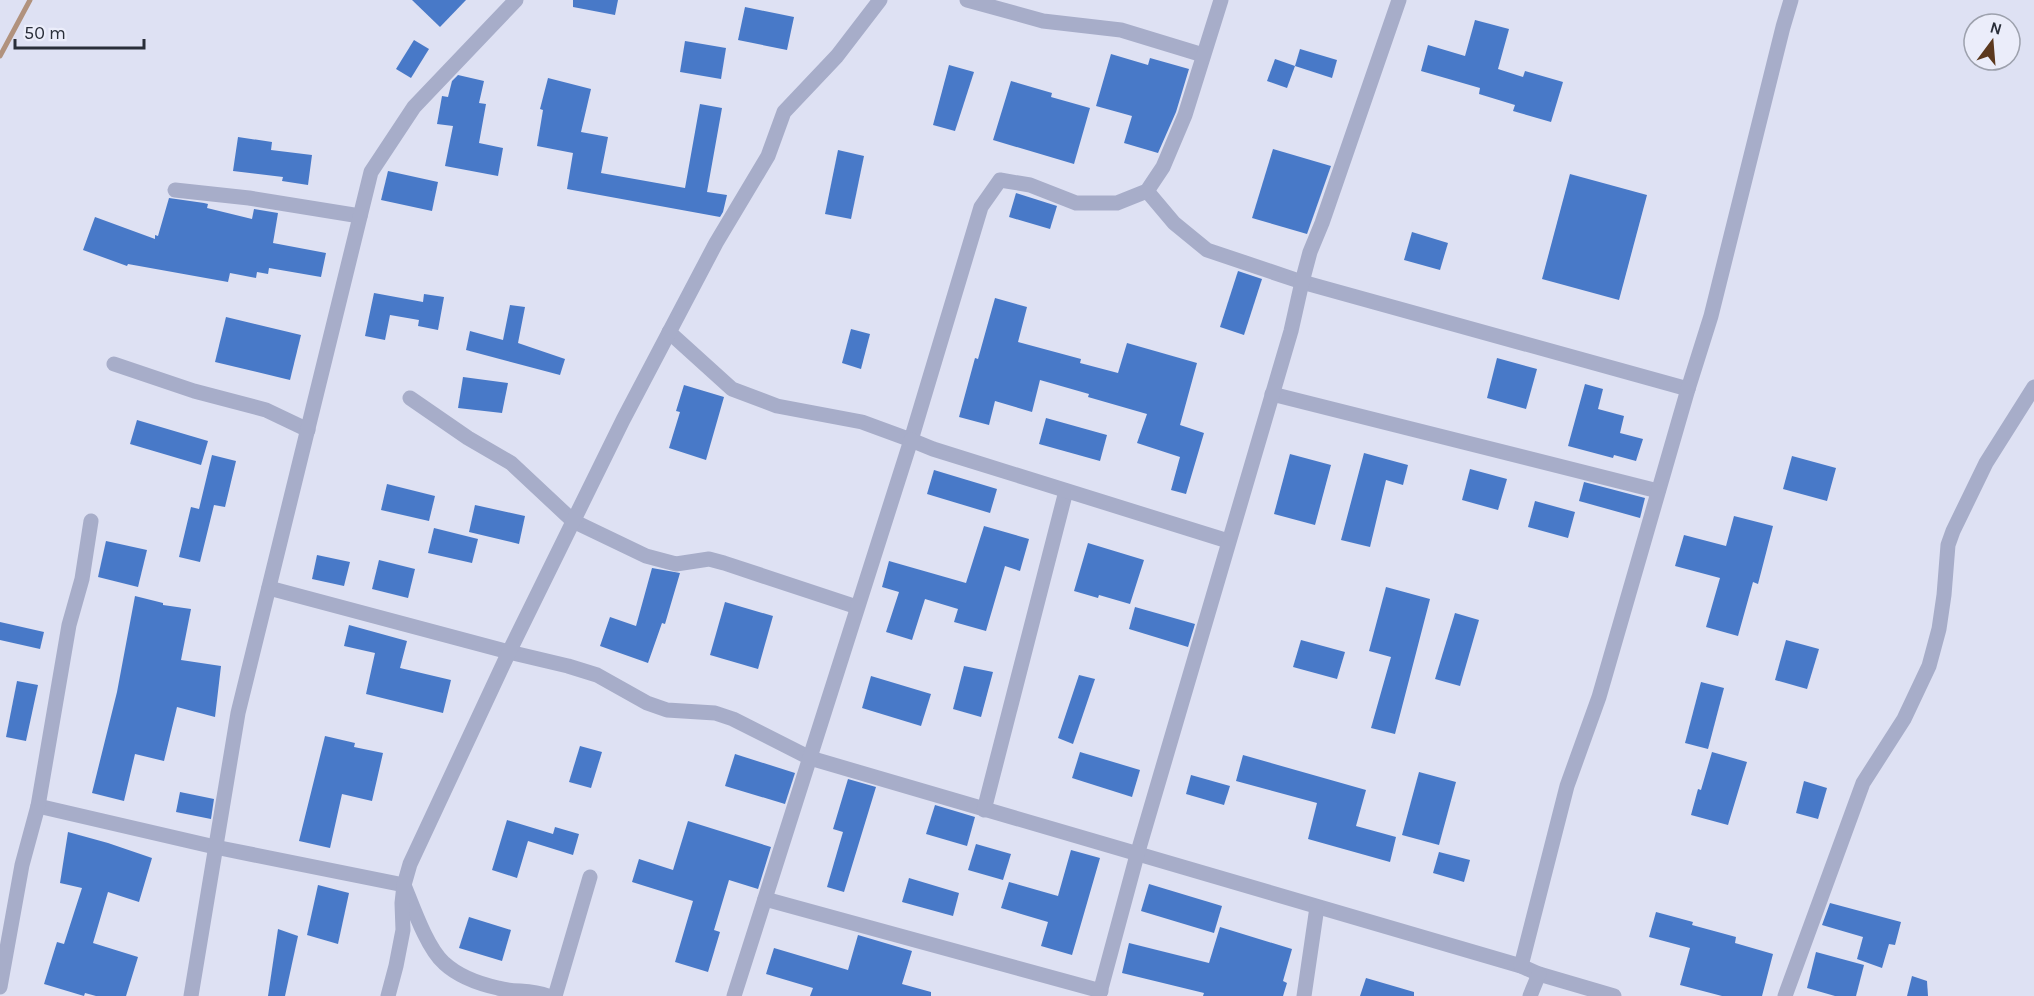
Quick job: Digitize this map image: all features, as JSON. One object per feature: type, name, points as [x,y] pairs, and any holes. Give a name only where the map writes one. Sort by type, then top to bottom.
[{"type":"street","points":[[191,996],[238,713],[371,172],[414,107],[516,0]]},
{"type":"street","points":[[387,996],[403,930],[404,885],[410,864],[508,652],[669,332],[716,243],[773,147],[784,112],[837,56],[880,0]]},
{"type":"street","points":[[967,0],[1043,21],[1121,30],[1203,55]]},
{"type":"street","points":[[734,996],[911,440],[981,207],[1000,180],[1030,185],[1076,203],[1117,203],[1147,191],[1163,167],[1185,115],[1221,0]]},
{"type":"street","points":[[765,899],[1100,994],[1137,855],[1291,331],[1302,282],[1399,0]]},
{"type":"street","points":[[1521,966],[1567,786],[1599,697],[1711,316],[1791,0]]},
{"type":"street","points":[[175,190],[249,198],[360,216]]},
{"type":"street","points":[[1147,191],[1174,223],[1208,250],[1302,282],[1688,389]]},
{"type":"street","points":[[669,332],[732,389],[777,406],[862,422],[933,449],[1228,541]]},
{"type":"street","points":[[114,363],[194,391],[266,410],[308,430]]},
{"type":"street","points":[[1785,996],[1863,783],[1904,719],[1929,666],[1939,629],[1948,545],[1953,531],[1986,463],[2034,387]]},
{"type":"street","points":[[1272,394],[1658,491]]},
{"type":"street","points":[[410,398],[468,438],[511,463],[573,521],[646,556],[676,564],[709,559],[857,607]]},
{"type":"street","points":[[984,810],[1066,491]]},
{"type":"street","points":[[0,987],[22,865],[38,806],[69,625],[82,579],[91,521]]},
{"type":"street","points":[[269,588],[597,675],[648,703],[667,710],[714,713],[734,719],[810,758],[1521,966],[1539,974],[1614,996]]},
{"type":"street","points":[[38,806],[215,847],[404,885]]},
{"type":"street","points":[[555,996],[590,877]]},
{"type":"street","points":[[404,885],[428,940],[442,962],[476,982],[501,989],[533,991],[548,996]]},
{"type":"street","points":[[1304,996],[1317,908]]},
{"type":"street","points":[[1530,996],[1539,974]]},
{"type":"building","points":[[412,0],[466,0],[440,27]]},
{"type":"building","points":[[573,0],[618,0],[615,15],[573,7]]},
{"type":"building","points":[[745,7],[794,17],[787,50],[738,40]]},
{"type":"building","points":[[1475,20],[1509,29],[1498,69],[1523,77],[1525,71],[1563,82],[1551,122],[1513,111],[1515,105],[1479,94],[1480,88],[1421,71],[1428,45],[1465,56]]},
{"type":"building","points":[[414,40],[429,49],[411,78],[396,69]]},
{"type":"building","points":[[685,41],[726,48],[721,79],[680,72]]},
{"type":"building","points":[[1300,49],[1337,60],[1332,78],[1295,66]]},
{"type":"building","points":[[1111,54],[1148,65],[1150,58],[1189,69],[1176,112],[1158,153],[1124,143],[1132,116],[1096,106]]},
{"type":"building","points":[[1275,59],[1295,66],[1287,88],[1267,81]]},
{"type":"building","points":[[949,65],[974,72],[955,131],[933,125]]},
{"type":"building","points":[[458,75],[484,81],[479,103],[486,104],[479,143],[503,148],[498,176],[445,166],[453,126],[437,124],[442,96],[448,97],[452,81]]},
{"type":"building","points":[[548,78],[591,89],[581,132],[608,137],[601,173],[685,188],[700,104],[722,108],[707,192],[727,195],[720,217],[567,189],[573,153],[537,146],[543,110],[540,109]]},
{"type":"building","points":[[1011,81],[1052,93],[1051,97],[1090,108],[1074,164],[993,140]]},
{"type":"building","points":[[238,137],[272,142],[271,150],[312,155],[308,185],[282,181],[283,177],[233,171]]},
{"type":"building","points":[[1273,149],[1331,166],[1307,234],[1252,218]]},
{"type":"building","points":[[838,150],[864,156],[851,219],[825,214]]},
{"type":"building","points":[[388,171],[438,182],[432,211],[381,200]]},
{"type":"building","points":[[1570,174],[1647,195],[1619,300],[1542,279]]},
{"type":"building","points":[[1016,193],[1057,206],[1050,229],[1009,217]]},
{"type":"building","points":[[169,198],[208,204],[207,208],[252,219],[254,209],[278,213],[273,243],[326,253],[321,277],[269,268],[268,274],[257,272],[256,278],[230,273],[228,282],[128,264],[127,266],[83,250],[95,217],[155,239],[155,235],[158,236]]},
{"type":"building","points":[[1412,232],[1448,243],[1440,270],[1404,260]]},
{"type":"building","points":[[1238,271],[1262,279],[1244,335],[1220,327]]},
{"type":"building","points":[[374,293],[423,302],[424,294],[444,297],[438,330],[418,326],[419,320],[390,315],[385,340],[365,336]]},
{"type":"building","points":[[995,298],[1027,307],[1018,342],[1081,359],[1080,363],[1118,373],[1127,343],[1197,363],[1180,425],[1204,433],[1186,494],[1171,490],[1180,457],[1137,443],[1147,414],[1088,397],[1089,394],[1040,380],[1032,412],[995,401],[989,425],[959,417]]},
{"type":"building","points":[[510,305],[525,307],[518,343],[565,359],[560,375],[466,350],[470,331],[503,340]]},
{"type":"building","points":[[226,317],[301,335],[290,380],[215,362]]},
{"type":"building","points":[[851,329],[870,334],[861,369],[842,363]]},
{"type":"building","points":[[1497,358],[1537,369],[1526,409],[1487,398]]},
{"type":"building","points":[[463,377],[508,383],[502,413],[458,408]]},
{"type":"building","points":[[1585,384],[1603,389],[1598,409],[1624,416],[1620,433],[1643,439],[1636,461],[1614,455],[1613,458],[1568,446]]},
{"type":"building","points":[[684,385],[724,397],[706,460],[669,448],[680,412],[676,411]]},
{"type":"building","points":[[1046,418],[1107,435],[1100,461],[1039,444]]},
{"type":"building","points":[[137,420],[208,441],[201,465],[130,444]]},
{"type":"building","points":[[1364,453],[1408,465],[1403,485],[1386,480],[1370,547],[1341,540]]},
{"type":"building","points":[[1290,454],[1331,465],[1315,525],[1274,514]]},
{"type":"building","points":[[212,455],[236,461],[225,507],[214,505],[200,562],[179,557],[191,507],[199,509]]},
{"type":"building","points":[[1792,456],[1836,468],[1827,501],[1783,489]]},
{"type":"building","points":[[1470,469],[1507,479],[1498,510],[1462,500]]},
{"type":"building","points":[[934,470],[997,489],[990,513],[927,494]]},
{"type":"building","points":[[1584,482],[1645,498],[1640,518],[1579,501]]},
{"type":"building","points":[[387,484],[435,496],[429,521],[381,510]]},
{"type":"building","points":[[1535,501],[1575,512],[1568,538],[1528,527]]},
{"type":"building","points":[[475,505],[525,516],[519,544],[469,532]]},
{"type":"building","points":[[1734,516],[1773,526],[1758,584],[1753,582],[1738,636],[1706,627],[1720,578],[1675,566],[1684,535],[1726,546]]},
{"type":"building","points":[[984,526],[1029,539],[1020,571],[1005,566],[986,631],[954,622],[958,609],[925,599],[912,640],[886,632],[899,592],[882,587],[889,561],[966,583]]},
{"type":"building","points":[[434,528],[478,539],[472,563],[428,553]]},
{"type":"building","points":[[106,541],[147,550],[138,587],[98,577]]},
{"type":"building","points":[[1088,543],[1144,560],[1130,604],[1074,591]]},
{"type":"building","points":[[317,555],[350,562],[344,586],[312,579]]},
{"type":"building","points":[[379,560],[415,569],[408,598],[372,589]]},
{"type":"building","points":[[652,568],[680,573],[665,624],[662,623],[648,663],[600,646],[610,617],[636,626]]},
{"type":"building","points":[[1386,587],[1430,599],[1395,734],[1371,728],[1391,657],[1369,651]]},
{"type":"building","points":[[135,596],[163,603],[163,605],[191,609],[181,660],[221,666],[215,717],[177,707],[164,761],[135,754],[124,801],[92,793],[117,692]]},
{"type":"building","points":[[725,602],[773,616],[758,669],[710,655]]},
{"type":"building","points":[[1135,607],[1195,624],[1188,647],[1129,629]]},
{"type":"building","points":[[1455,613],[1479,620],[1460,686],[1435,679]]},
{"type":"building","points":[[0,622],[44,632],[40,649],[0,640]]},
{"type":"building","points":[[349,625],[407,641],[400,668],[451,680],[443,713],[366,694],[375,653],[344,646]]},
{"type":"building","points":[[1301,640],[1345,652],[1337,679],[1293,667]]},
{"type":"building","points":[[1786,640],[1819,649],[1807,689],[1775,680]]},
{"type":"building","points":[[964,666],[993,672],[981,717],[953,709]]},
{"type":"building","points":[[1079,675],[1095,679],[1073,744],[1058,738]]},
{"type":"building","points":[[871,676],[931,694],[921,726],[862,708]]},
{"type":"building","points":[[17,681],[38,685],[26,741],[6,737]]},
{"type":"building","points":[[1701,682],[1724,688],[1708,749],[1685,743]]},
{"type":"building","points":[[325,736],[355,743],[354,747],[383,753],[372,801],[342,794],[330,848],[299,841]]},
{"type":"building","points":[[580,746],[602,752],[591,788],[569,782]]},
{"type":"building","points":[[1080,752],[1140,770],[1132,797],[1072,778]]},
{"type":"building","points":[[1712,752],[1747,762],[1728,825],[1691,815]]},
{"type":"building","points":[[735,754],[795,773],[785,804],[725,786]]},
{"type":"building","points":[[1243,755],[1366,790],[1356,826],[1396,837],[1390,862],[1308,839],[1317,803],[1236,781]]},
{"type":"building","points":[[1419,772],[1456,782],[1439,845],[1402,835]]},
{"type":"building","points":[[1191,775],[1230,786],[1224,805],[1186,794]]},
{"type":"building","points":[[848,779],[876,787],[844,892],[827,887],[843,832],[833,829]]},
{"type":"building","points":[[1804,781],[1827,788],[1818,819],[1796,813]]},
{"type":"building","points":[[180,792],[214,799],[211,819],[176,812]]},
{"type":"building","points":[[935,805],[975,817],[967,846],[926,834]]},
{"type":"building","points":[[507,820],[553,834],[555,827],[579,834],[573,855],[528,841],[517,878],[492,870]]},
{"type":"building","points":[[688,821],[771,847],[758,889],[729,880],[714,930],[720,932],[708,972],[675,962],[693,901],[632,882],[639,859],[673,870]]},
{"type":"building","points":[[68,832],[152,858],[139,902],[108,892],[93,943],[138,957],[126,996],[96,996],[85,993],[84,996],[44,984],[57,942],[64,944],[82,888],[60,883]]},
{"type":"building","points":[[976,844],[1011,854],[1003,880],[968,870]]},
{"type":"building","points":[[1071,850],[1100,858],[1072,955],[1041,946],[1048,922],[1001,908],[1009,882],[1058,896]]},
{"type":"building","points":[[1439,852],[1470,860],[1464,882],[1433,873]]},
{"type":"building","points":[[909,878],[959,893],[953,916],[902,902]]},
{"type":"building","points":[[1149,884],[1222,906],[1214,933],[1141,911]]},
{"type":"building","points":[[318,885],[349,893],[338,944],[307,935]]},
{"type":"building","points":[[1830,903],[1901,922],[1895,945],[1889,944],[1882,968],[1857,959],[1863,937],[1822,925]]},
{"type":"building","points":[[1656,912],[1736,937],[1735,943],[1773,954],[1762,996],[1722,996],[1680,985],[1690,948],[1649,937]]},
{"type":"building","points":[[469,917],[511,930],[502,961],[459,948]]},
{"type":"building","points":[[1220,927],[1292,949],[1283,981],[1287,983],[1283,996],[1203,996],[1204,993],[1122,973],[1129,943],[1209,963]]},
{"type":"building","points":[[278,929],[298,936],[285,996],[268,996]]},
{"type":"building","points":[[858,935],[912,951],[902,984],[931,992],[931,996],[810,996],[813,988],[766,974],[774,948],[848,970]]},
{"type":"building","points":[[1816,952],[1864,965],[1856,996],[1835,996],[1807,988]]},
{"type":"building","points":[[1912,976],[1927,981],[1928,996],[1907,996]]},
{"type":"building","points":[[1366,978],[1414,992],[1414,996],[1360,996]]},
{"type":"waterway","points":[[0,56],[30,0]]}]
